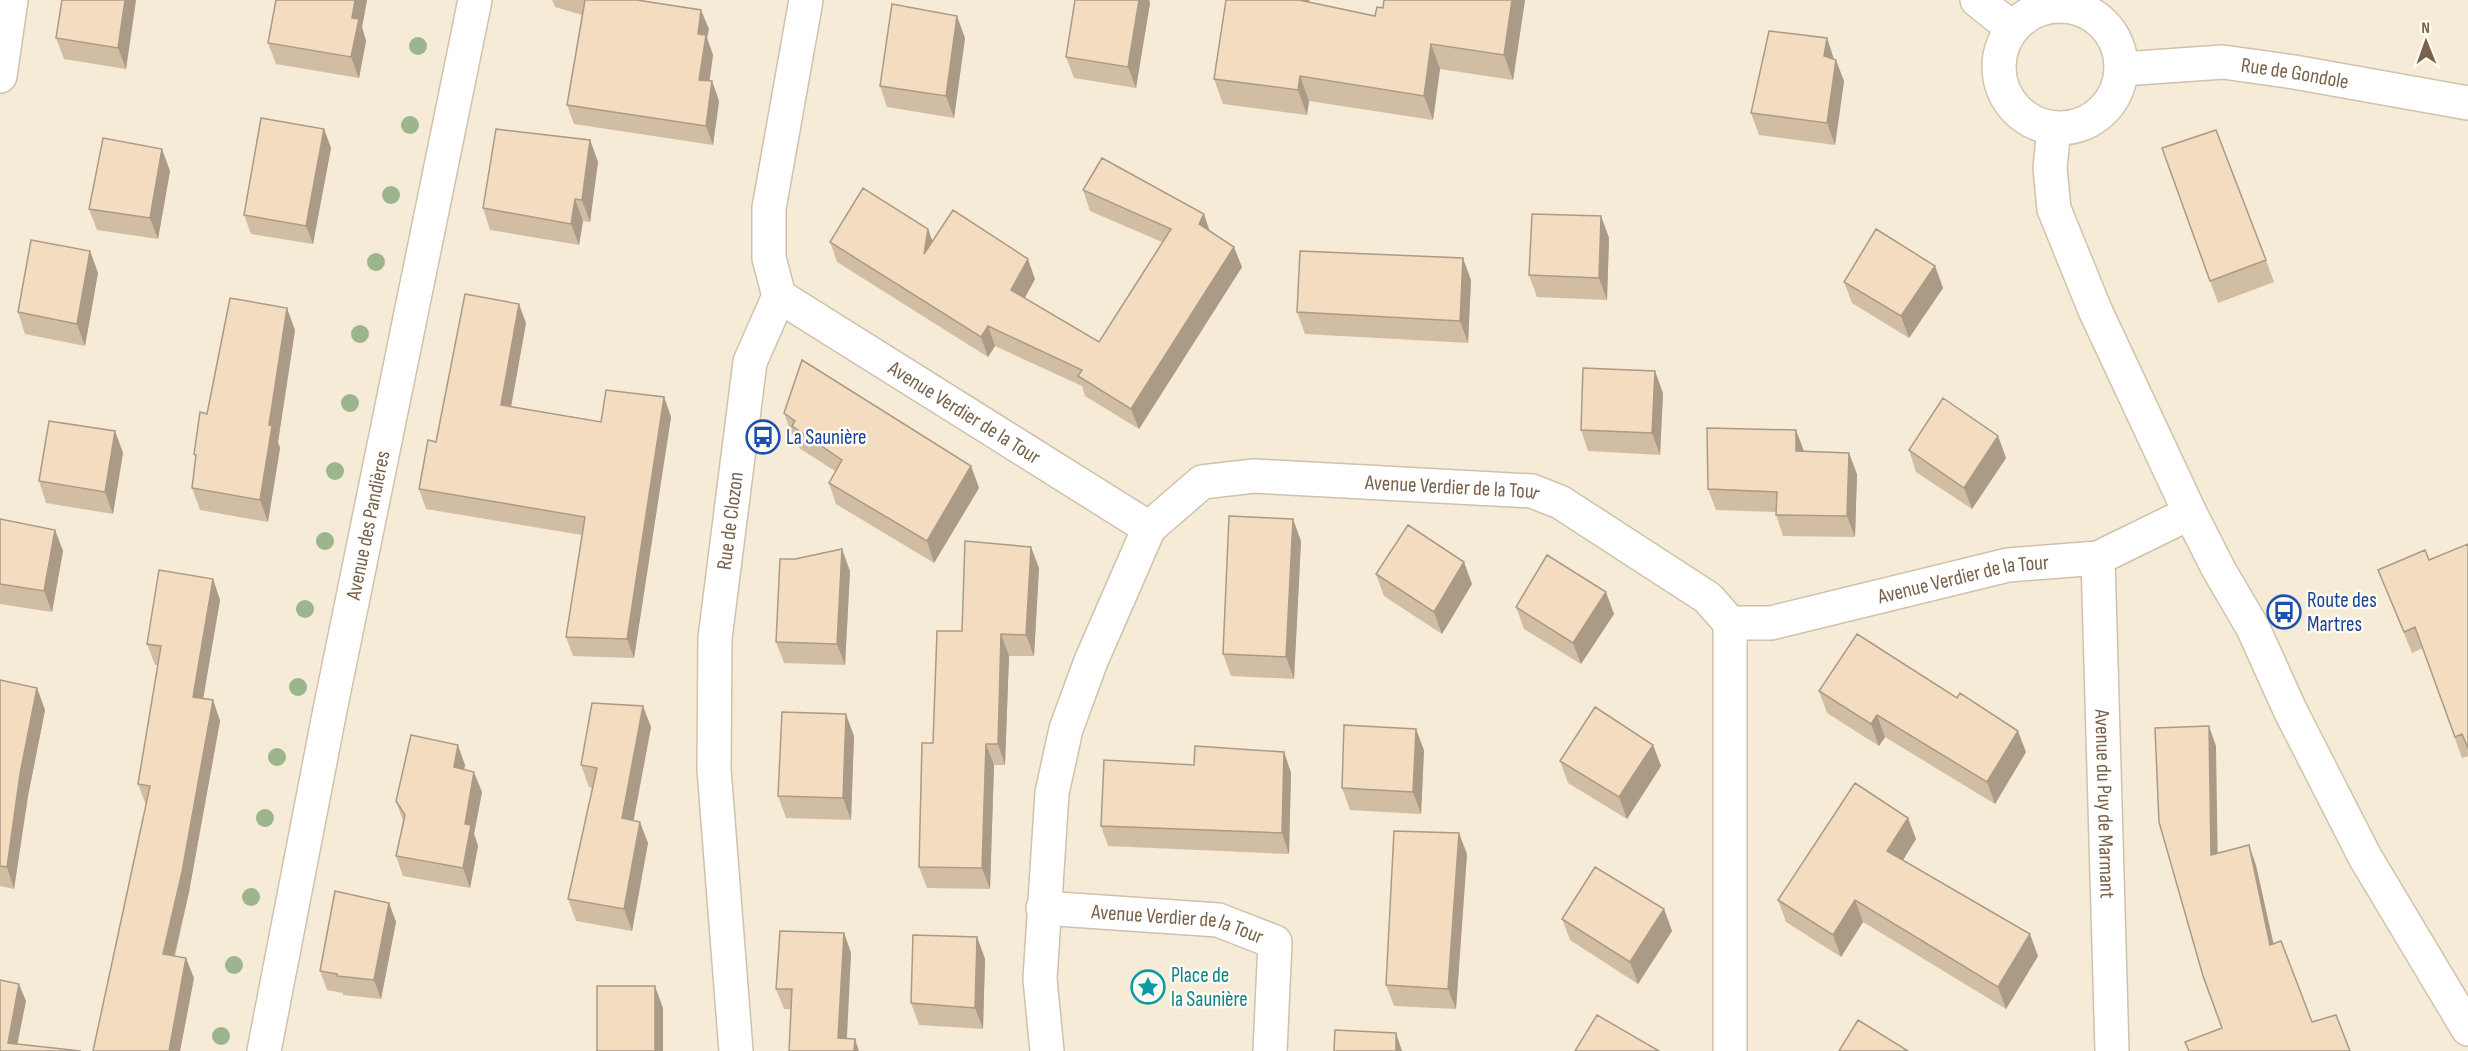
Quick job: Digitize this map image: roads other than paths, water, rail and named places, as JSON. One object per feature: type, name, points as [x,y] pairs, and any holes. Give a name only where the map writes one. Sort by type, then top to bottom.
[{"type":"street","points":[[0,76],[11,0]]},
{"type":"street","name":"Avenue des Pandières","points":[[264,1051],[330,710],[475,0]]},
{"type":"street","points":[[779,296],[769,258],[769,208],[806,0]]},
{"type":"street","points":[[1977,0],[2012,28]]},
{"type":"street","points":[[2063,5],[2081,9],[2098,18],[2111,32],[2119,50],[2122,69],[2118,88],[2108,106],[2093,119],[2074,127],[2054,128],[2035,124],[2019,113],[2007,99],[2000,82],[1998,63],[2002,44],[2012,28],[2026,15],[2044,8],[2063,5]]},
{"type":"street","name":"Rue de Gondole","points":[[2122,69],[2223,62],[2294,72],[2468,103]]},
{"type":"street","points":[[2054,128],[2050,168],[2054,209],[2095,310],[2190,513],[2219,570],[2253,628],[2290,710],[2365,857],[2468,1029]]},
{"type":"street","name":"Avenue Verdier de la Tour","points":[[779,296],[1149,528]]},
{"type":"street","name":"Rue de Clozon","points":[[735,1051],[714,769],[716,638],[750,362],[779,296]]},
{"type":"street","name":"Avenue Verdier de la Tour","points":[[1047,1051],[1040,979],[1043,908],[1052,793],[1066,729],[1091,661],[1149,528],[1202,482],[1254,476],[1532,491],[1560,502],[1708,598],[1730,623],[1771,623],[2008,565],[2098,558],[2190,513]]},
{"type":"street","name":"Avenue du Puy de Marmant","points":[[2098,558],[2112,1051]]},
{"type":"street","points":[[1730,623],[1730,1051]]},
{"type":"street","name":"Avenue Verdier de la Tour","points":[[1043,908],[1218,920],[1275,942],[1270,1051]]},
{"type":"place","name":"La Saunière","points":[[763,437]]},
{"type":"place","name":"Route des Martres","points":[[2284,612]]},
{"type":"place","name":"Place de la Saunière","points":[[1148,987]]}]
